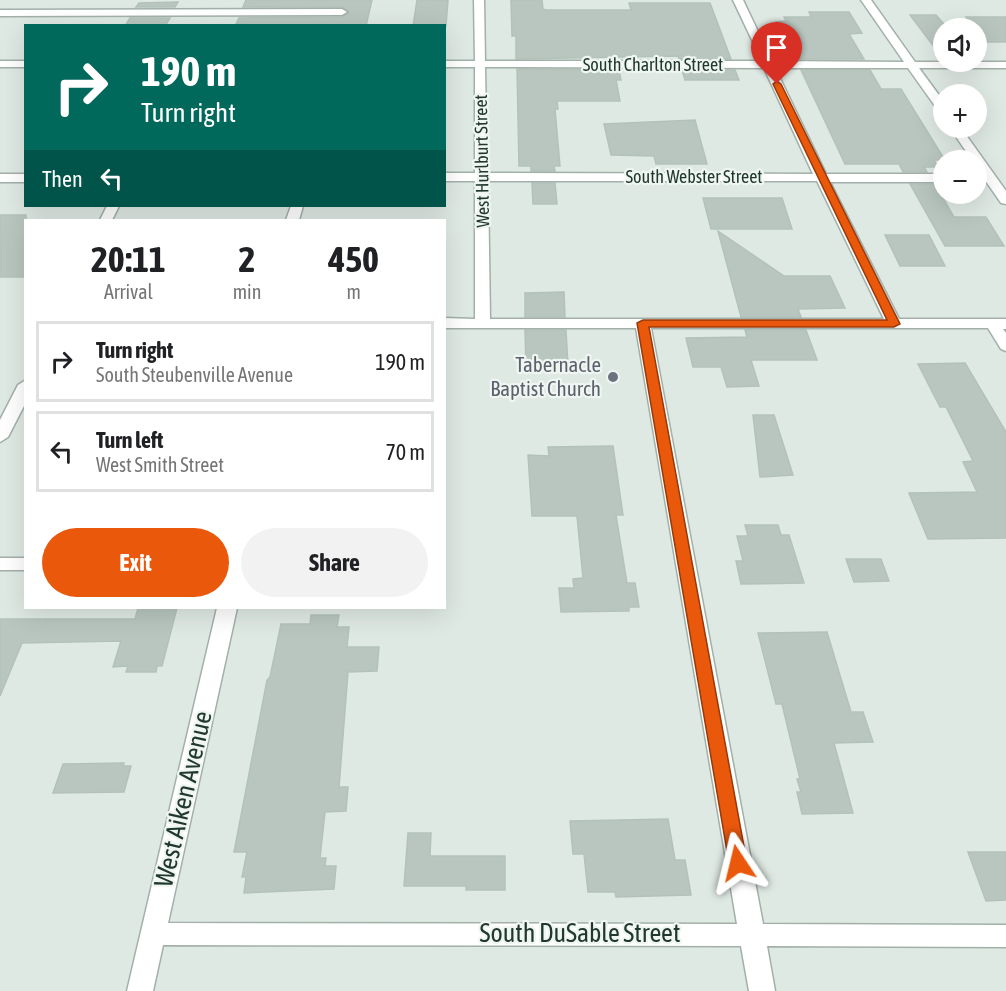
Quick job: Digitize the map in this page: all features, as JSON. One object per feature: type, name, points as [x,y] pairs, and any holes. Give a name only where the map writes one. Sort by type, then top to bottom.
[{"type":"street","points":[[199,24],[210,0]]},
{"type":"street","points":[[339,24],[345,0]]},
{"type":"street","name":"West Hurlburt Street","points":[[480,0],[483,323]]},
{"type":"street","points":[[738,0],[821,177],[894,324]]},
{"type":"street","points":[[866,0],[933,96]]},
{"type":"street","points":[[0,13],[342,12]]},
{"type":"street","points":[[0,64],[24,64]]},
{"type":"street","name":"South Charlton Street","points":[[446,64],[1006,64]]},
{"type":"street","points":[[962,138],[1006,200]]},
{"type":"street","name":"South Webster Street","points":[[446,177],[933,178]]},
{"type":"street","points":[[0,178],[24,178]]},
{"type":"street","points":[[990,178],[1006,178]]},
{"type":"street","points":[[446,323],[1000,324],[1006,346]]},
{"type":"street","points":[[643,323],[762,991]]},
{"type":"street","points":[[0,437],[24,389]]},
{"type":"street","points":[[0,564],[24,564]]},
{"type":"street","name":"West Aiken Avenue","points":[[140,991],[227,609]]},
{"type":"street","name":"South DuSable Street","points":[[153,934],[750,933],[1006,936]]},
{"type":"building","points":[[246,0],[372,0],[366,24],[236,24],[239,18],[342,17],[349,13],[342,7],[243,7]]},
{"type":"building","points":[[417,0],[448,0],[446,26],[446,24],[413,24]]},
{"type":"building","points":[[511,0],[542,0],[543,9],[546,10],[631,10],[629,3],[710,3],[731,59],[679,59],[678,56],[516,59],[516,36],[512,36]]},
{"type":"building","points":[[178,2],[175,7],[136,7],[139,3]]},
{"type":"building","points":[[809,12],[849,12],[862,33],[849,34],[864,59],[796,59],[776,22],[786,21],[784,17],[811,17]]},
{"type":"building","points":[[910,15],[936,15],[939,18],[933,18],[933,45]]},
{"type":"building","points":[[1006,17],[1006,42],[987,42],[987,18],[967,18]]},
{"type":"building","points":[[130,18],[170,18],[166,24],[126,24]]},
{"type":"building","points":[[517,69],[619,70],[621,80],[616,80],[620,101],[557,101],[558,109],[555,109],[560,166],[554,166],[555,171],[531,171],[531,166],[519,166]]},
{"type":"building","points":[[682,70],[735,70],[739,80],[685,80]]},
{"type":"building","points":[[801,70],[870,70],[881,89],[901,89],[939,150],[933,150],[933,167],[924,167],[927,172],[903,172],[899,164],[845,164]]},
{"type":"building","points":[[695,120],[707,164],[656,164],[654,156],[611,155],[604,124]]},
{"type":"building","points":[[532,183],[555,183],[557,204],[533,204]]},
{"type":"building","points":[[910,184],[933,184],[933,204],[947,204],[954,217],[986,217],[1004,246],[945,246]]},
{"type":"building","points":[[703,198],[782,198],[792,229],[711,229]]},
{"type":"building","points":[[0,215],[26,215],[24,219],[24,277],[0,277]]},
{"type":"building","points":[[718,231],[784,276],[830,276],[845,308],[798,309],[801,317],[741,317]]},
{"type":"building","points":[[885,235],[929,235],[945,266],[900,266]]},
{"type":"building","points":[[564,292],[565,317],[525,317],[525,293]]},
{"type":"building","points":[[525,330],[566,330],[568,366],[526,367]]},
{"type":"building","points":[[745,330],[806,330],[817,360],[751,360],[759,386],[727,387],[721,367],[693,367],[686,338],[747,337]]},
{"type":"building","points":[[965,363],[1006,432],[1006,538],[928,539],[909,493],[977,492],[963,462],[973,461],[946,407],[940,407],[918,364]]},
{"type":"building","points":[[753,415],[774,415],[793,475],[760,477]]},
{"type":"building","points":[[613,446],[623,515],[616,515],[627,583],[635,583],[639,607],[629,607],[629,611],[561,612],[559,588],[574,588],[573,579],[583,578],[577,516],[532,516],[528,455],[549,456],[548,447]]},
{"type":"building","points":[[745,525],[778,525],[781,535],[789,535],[804,583],[741,584],[736,561],[743,561],[737,536],[748,536]]},
{"type":"building","points":[[846,559],[881,559],[889,581],[854,582]]},
{"type":"building","points":[[138,609],[177,609],[162,666],[157,666],[156,672],[126,672],[128,666],[113,667],[121,641],[22,643],[0,696],[0,619],[135,619]]},
{"type":"building","points":[[311,615],[339,615],[337,627],[349,627],[347,647],[379,647],[377,671],[348,672],[339,787],[348,787],[346,811],[325,812],[320,858],[326,858],[325,866],[336,866],[334,889],[244,893],[246,877],[242,877],[247,852],[234,852],[267,680],[270,677],[281,624],[310,624]]},
{"type":"building","points":[[827,632],[851,712],[863,712],[873,742],[834,743],[853,813],[802,814],[797,792],[801,792],[797,779],[800,779],[782,704],[776,704],[758,633]]},
{"type":"building","points":[[124,763],[123,766],[131,766],[124,792],[53,793],[63,764]]},
{"type":"building","points":[[668,819],[675,860],[685,860],[691,895],[616,897],[615,892],[588,892],[584,854],[573,854],[570,821]]},
{"type":"building","points":[[408,833],[431,833],[430,856],[505,856],[505,890],[466,890],[466,886],[404,886]]},
{"type":"building","points":[[968,852],[1006,852],[1006,900],[986,901]]},
{"type":"place","name":"Tabernacle Baptist Church","points":[[613,377]]},
{"type":"route","points":[[738,863],[643,323],[894,324],[777,84]]}]
